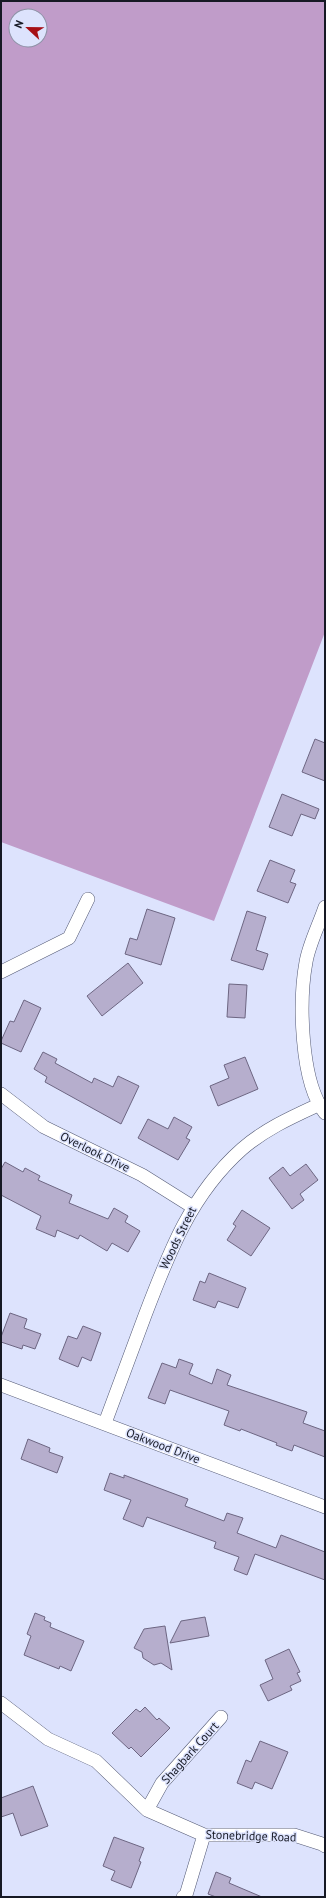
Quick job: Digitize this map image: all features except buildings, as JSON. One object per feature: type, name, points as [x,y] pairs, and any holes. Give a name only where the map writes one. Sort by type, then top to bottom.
[{"type":"street","points":[[1,972],[69,938],[88,899]]},
{"type":"street","points":[[322,1109],[306,1060],[301,1008],[306,961],[325,907]]},
{"type":"street","name":"Overlook Drive","points":[[1,1094],[44,1127],[142,1175],[193,1207]]},
{"type":"street","name":"Woods Street","points":[[105,1424],[167,1256],[193,1207],[215,1177],[243,1149],[280,1122],[322,1109]]},
{"type":"street","name":"Oakwood Drive","points":[[1,1385],[325,1507]]},
{"type":"street","name":"Stonebridge Road","points":[[1,1703],[48,1739],[96,1761],[147,1810],[204,1835],[294,1835],[325,1846]]},
{"type":"street","name":"Shagbark Court","points":[[147,1810],[162,1783],[221,1717]]},
{"type":"street","points":[[183,1897],[186,1895],[204,1835]]},
{"type":"shaded area","points":[[1,1],[325,1],[325,632],[214,921],[1,842]]}]
